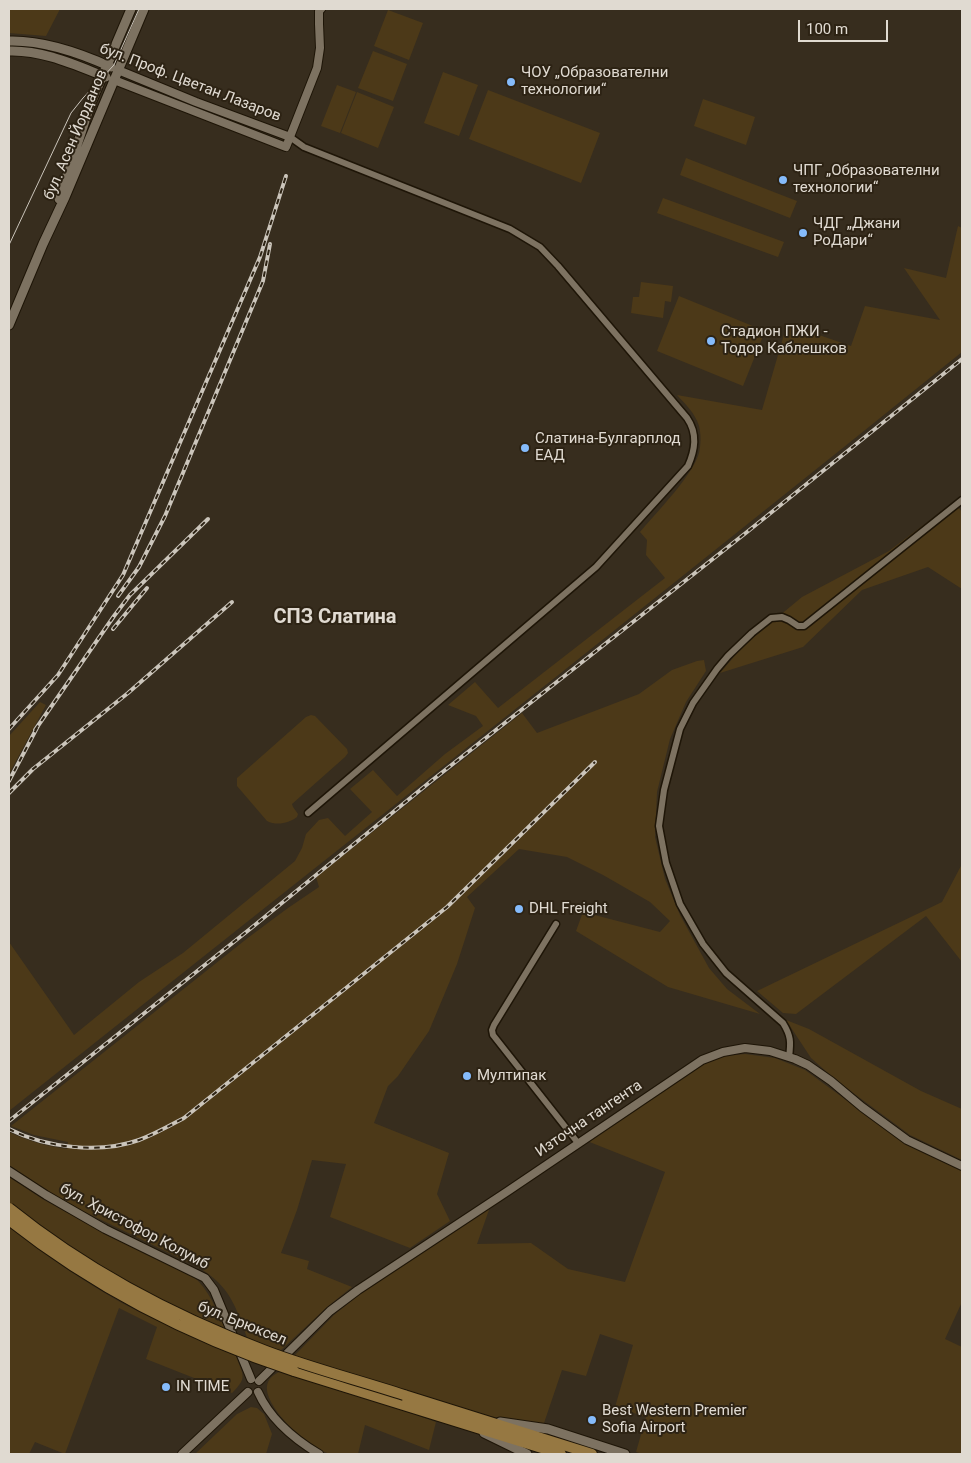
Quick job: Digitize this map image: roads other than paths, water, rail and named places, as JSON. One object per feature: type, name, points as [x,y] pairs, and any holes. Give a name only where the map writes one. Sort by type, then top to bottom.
[{"type":"main road","name":"бул. Асен Йорданов","points":[[43,244],[91,103],[131,9]]},
{"type":"main road","name":"бул. Асен Йорданов","points":[[9,325],[144,9]]},
{"type":"main road","name":"бул. Проф. Цветан Лазаров","points":[[9,41],[47,44],[118,70]]},
{"type":"main road","name":"бул. Проф. Цветан Лазаров","points":[[9,51],[33,52],[46,55],[114,80]]},
{"type":"main road","name":"бул. Брюксел","points":[[9,1208],[36,1230],[113,1280],[191,1320],[268,1352],[474,1426],[561,1454]]},
{"type":"main road","name":"бул. Брюксел","points":[[9,1220],[72,1266],[108,1288],[186,1329],[262,1360],[486,1420],[592,1454]]},
{"type":"main road","name":"бул. Брюксел","points":[[486,1420],[548,1429],[625,1454]]},
{"type":"main road","name":"бул. Брюксел","points":[[474,1426],[497,1440],[527,1454]]},
{"type":"street","name":"бул. Проф. Цветан Лазаров","points":[[118,70],[196,102],[290,137],[317,68],[320,48],[319,11],[321,9]]},
{"type":"street","name":"бул. Проф. Цветан Лазаров","points":[[114,80],[286,147]]},
{"type":"street","points":[[304,148],[286,147],[290,137],[304,148],[510,228],[540,247],[687,418],[692,425],[695,445],[693,456],[688,466],[596,567],[308,813]]},
{"type":"street","points":[[789,1057],[791,1042],[789,1033],[783,1023],[726,973],[702,944],[680,904],[666,863],[659,826],[664,790],[680,729],[693,703],[717,669],[752,633],[771,618],[782,617],[798,626],[804,626],[962,500]]},
{"type":"street","points":[[556,924],[492,1030],[493,1035],[578,1143]]},
{"type":"street","name":"Източна тангента","points":[[255,1380],[330,1311],[358,1290],[702,1060],[723,1052],[745,1048],[770,1051],[808,1065],[907,1140],[962,1166]]},
{"type":"street","name":"бул. Христофор Колумб","points":[[9,1171],[105,1229],[205,1278],[214,1290],[255,1380]]},
{"type":"street","points":[[255,1380],[261,1386],[258,1392],[252,1394],[248,1392],[246,1383],[255,1380]]},
{"type":"street","points":[[182,1454],[248,1392]]},
{"type":"street","points":[[258,1392],[261,1399],[281,1425],[300,1442],[319,1454]]},
{"type":"tram line","points":[[9,245],[71,113],[114,65],[139,9]]},
{"type":"railway","points":[[9,729],[58,675],[123,575],[260,257],[286,176]]},
{"type":"railway","points":[[118,596],[139,567],[165,516],[263,281],[270,244]]},
{"type":"railway","points":[[9,1121],[250,929],[430,782],[747,532],[962,359]]},
{"type":"railway","points":[[35,730],[130,595],[208,519]]},
{"type":"railway","points":[[113,629],[147,588]]},
{"type":"railway","points":[[9,793],[33,769],[128,693],[232,602]]},
{"type":"railway","points":[[9,781],[39,724]]},
{"type":"railway","points":[[9,1129],[24,1136],[56,1145],[90,1148],[107,1147],[139,1140],[184,1118],[447,907],[595,762]]},
{"type":"place","name":"ЧОУ „Образователни технологии“","points":[[511,82]]},
{"type":"place","name":"ЧПГ „Образователни технологии“","points":[[783,180]]},
{"type":"place","name":"ЧДГ „Джани РоДари“","points":[[803,233]]},
{"type":"place","name":"Стадион ПЖИ - Тодор Каблешков","points":[[711,341]]},
{"type":"place","name":"Слатина-Булгарплод ЕАД","points":[[525,448]]},
{"type":"place","name":"DHL Freight","points":[[519,909]]},
{"type":"place","name":"Мултипак","points":[[467,1076]]},
{"type":"place","name":"IN TIME","points":[[166,1387]]},
{"type":"place","name":"Best Western Premier Sofia Airport","points":[[592,1420]]},
{"type":"district","name":"СПЗ Слатина","points":[[335,618]]}]
